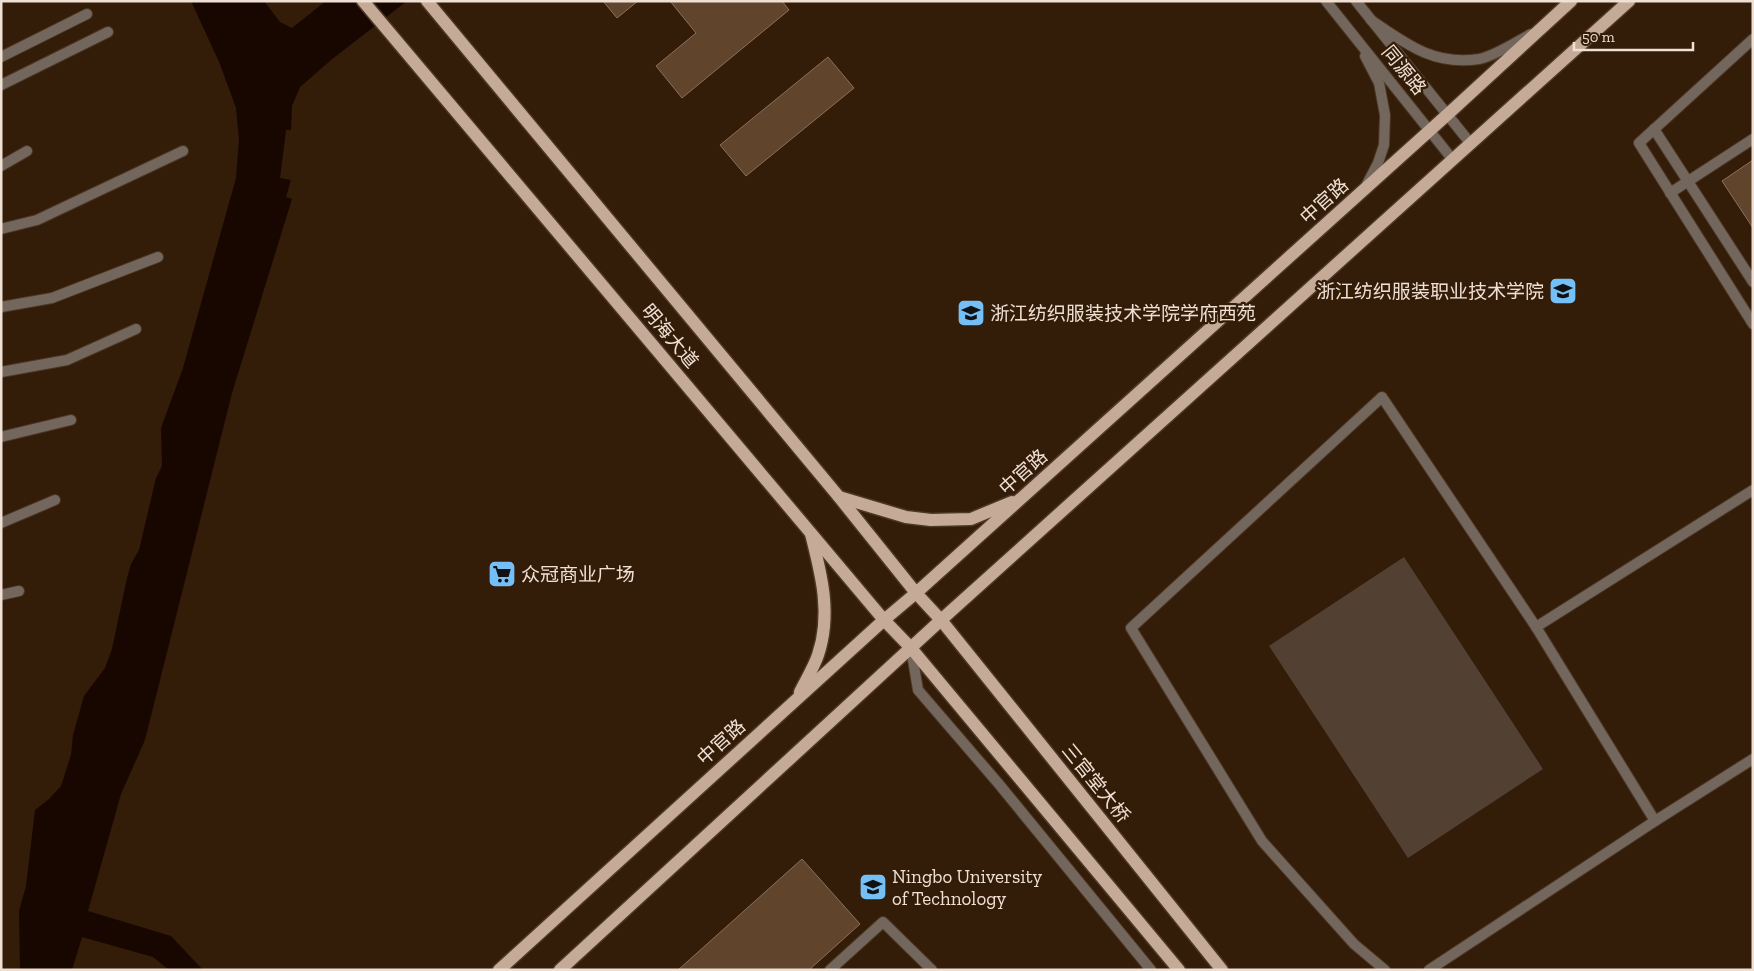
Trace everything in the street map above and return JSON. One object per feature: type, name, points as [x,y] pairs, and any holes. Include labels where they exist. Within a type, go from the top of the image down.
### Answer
[{"type":"main road","name":"明海大道","points":[[363,1],[884,620],[911,648]]},
{"type":"main road","name":"明海大道","points":[[427,1],[940,620]]},
{"type":"main road","name":"中官路","points":[[499,970],[796,699],[1448,114],[1571,1]]},
{"type":"main road","points":[[560,970],[940,620],[1629,1]]},
{"type":"main road","points":[[838,497],[906,517],[931,520],[971,519],[1021,498]]},
{"type":"main road","points":[[796,699],[818,655],[824,626],[823,585],[810,531]]},
{"type":"main road","name":"三官堂大桥","points":[[940,620],[1222,970]]},
{"type":"main road","points":[[911,648],[1179,970]]},
{"type":"street","name":"同源路","points":[[1326,1],[1453,160]]},
{"type":"street","name":"同源路","points":[[1356,1],[1471,144]]},
{"type":"street","points":[[1,57],[87,14]]},
{"type":"street","points":[[1371,20],[1402,41],[1432,57],[1453,60],[1480,59],[1507,47],[1542,27]]},
{"type":"street","points":[[1,85],[108,32]]},
{"type":"street","points":[[1354,35],[1379,83],[1384,115],[1384,145],[1378,163],[1365,188]]},
{"type":"street","points":[[1753,40],[1639,143],[1753,324]]},
{"type":"street","points":[[1654,129],[1753,282]]},
{"type":"street","points":[[1670,193],[1753,139]]},
{"type":"street","points":[[1,166],[27,151]]},
{"type":"street","points":[[1,230],[38,220],[183,151]]},
{"type":"street","points":[[1,307],[52,298],[158,257]]},
{"type":"street","points":[[1,372],[68,360],[136,328]]},
{"type":"street","points":[[1385,970],[1354,944],[1262,842],[1131,628],[1382,397],[1536,628],[1655,821]]},
{"type":"street","points":[[1,437],[71,420]]},
{"type":"street","points":[[1536,628],[1753,490]]},
{"type":"street","points":[[1,523],[55,500]]},
{"type":"street","points":[[1,595],[19,590]]},
{"type":"street","points":[[911,648],[918,690],[998,783],[1152,970]]},
{"type":"street","points":[[1429,970],[1655,821],[1753,759]]},
{"type":"street","points":[[830,970],[883,922],[932,970]]},
{"type":"shaded area","points":[[191,1],[264,1],[280,22],[292,28],[326,1],[407,1],[331,60],[300,87],[292,106],[291,130],[286,130],[280,178],[291,180],[286,197],[292,199],[232,393],[145,740],[121,794],[88,911],[171,936],[203,970],[169,970],[153,957],[82,937],[72,970],[20,970],[19,911],[26,886],[35,810],[61,786],[71,755],[73,735],[84,696],[105,668],[112,649],[127,578],[131,564],[139,550],[156,478],[162,466],[161,428],[183,368],[236,178],[239,140],[236,108],[220,64]]},
{"type":"shaded area","points":[[1404,557],[1543,769],[1408,858],[1269,646]]},
{"type":"building","points":[[603,1],[638,1],[617,18]]},
{"type":"building","points":[[670,1],[782,1],[789,10],[682,98],[656,66],[696,33]]},
{"type":"building","points":[[828,57],[854,88],[746,176],[720,145]]},
{"type":"building","points":[[1753,160],[1753,228],[1722,181]]},
{"type":"building","points":[[802,859],[860,924],[809,970],[678,970]]},
{"type":"place","name":"浙江纺织服装职业技术学院","points":[[1563,291]]},
{"type":"place","name":"浙江纺织服装技术学院学府西苑","points":[[971,313]]},
{"type":"place","name":"众冠商业广场","points":[[502,574]]},
{"type":"place","name":"Ningbo University of Technology","points":[[873,887]]}]
